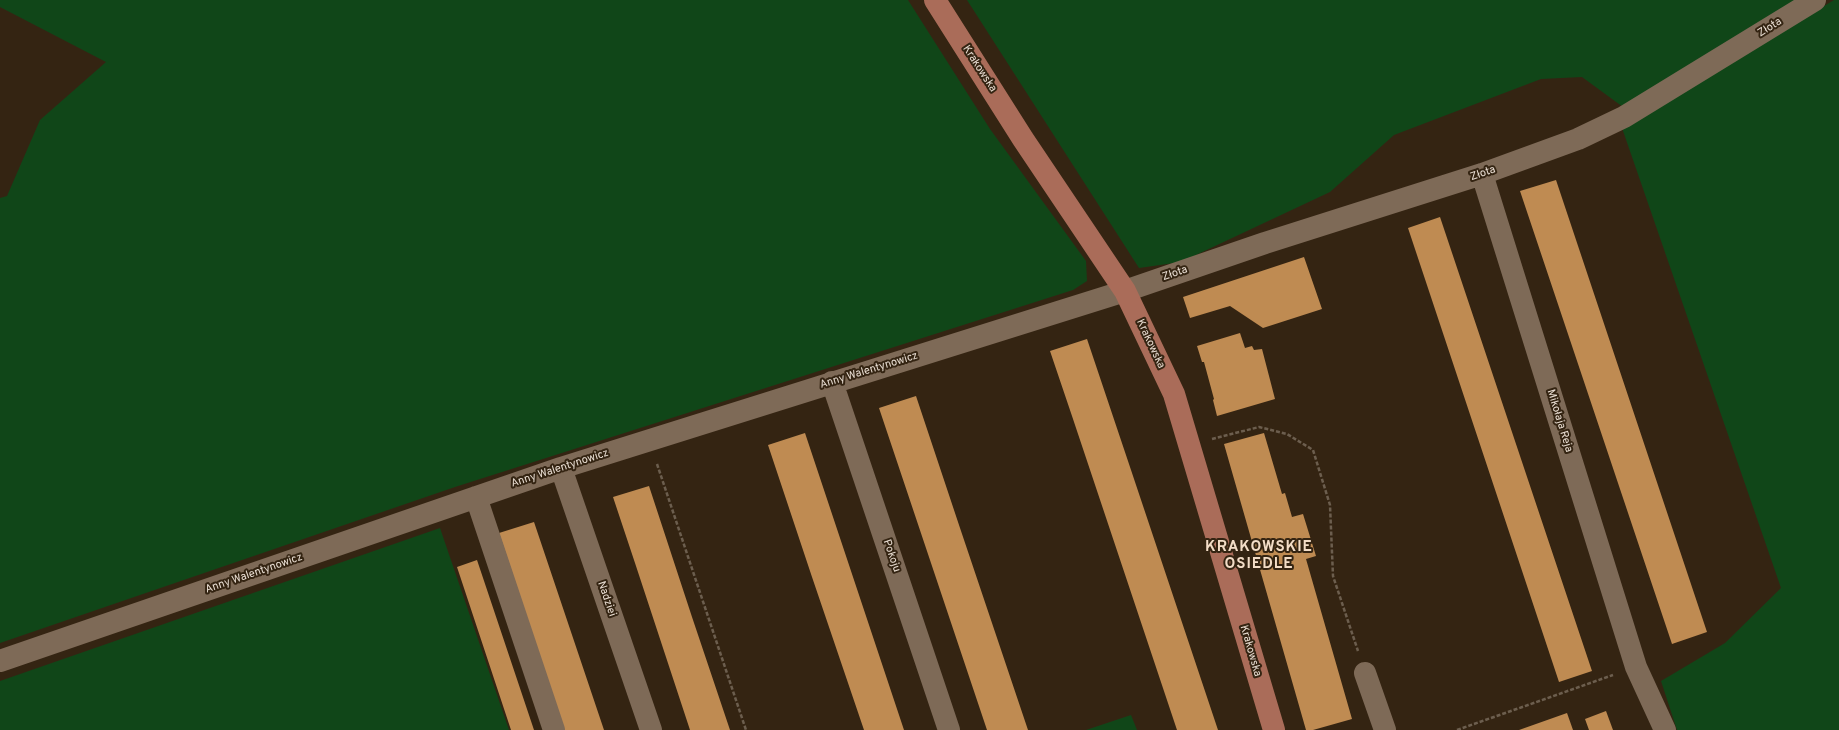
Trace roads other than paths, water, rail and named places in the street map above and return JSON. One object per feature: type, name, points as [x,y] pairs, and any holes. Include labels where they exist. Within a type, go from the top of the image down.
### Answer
[{"type":"main road","name":"Krakowska","points":[[935,0],[1023,139],[1125,291],[1174,394],[1274,730]]},
{"type":"street","name":"Złota","points":[[1125,291],[1265,243],[1482,174],[1578,139],[1624,117],[1815,0]]},
{"type":"street","name":"Mikołaja Reja","points":[[1482,174],[1636,667],[1665,730]]},
{"type":"street","name":"Anny Walentynowicz","points":[[0,661],[562,468],[1125,291]]},
{"type":"street","name":"Pokoju","points":[[832,382],[949,730]]},
{"type":"street","name":"Nadziei","points":[[562,468],[650,730]]},
{"type":"street","points":[[476,497],[554,730]]},
{"type":"street","points":[[1364,672],[1385,730]]},
{"type":"district","name":"KRAKOWSKIE OSIEDLE","points":[[1259,556]]}]
